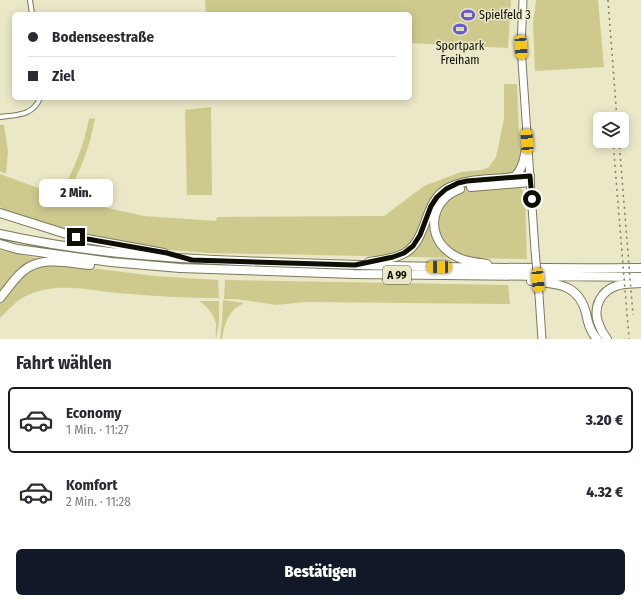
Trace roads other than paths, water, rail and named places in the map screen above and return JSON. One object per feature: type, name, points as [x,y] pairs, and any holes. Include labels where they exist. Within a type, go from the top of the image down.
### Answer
[{"type":"highway","points":[[513,180],[523,164],[527,141]]},
{"type":"highway","points":[[506,268],[468,261],[453,255],[442,246],[436,237],[434,225],[437,209],[446,196],[454,191],[472,186],[530,179]]},
{"type":"highway","points":[[355,265],[393,257],[404,253],[413,246],[420,235],[431,206],[437,197],[446,189],[458,183],[467,181],[500,182]]},
{"type":"highway","points":[[0,213],[76,237],[167,253],[192,260]]},
{"type":"highway","name":"A 99","points":[[0,234],[95,251],[192,260],[506,268],[641,268]]},
{"type":"highway","name":"A 99","points":[[0,244],[17,249],[137,265],[324,273],[641,278]]},
{"type":"highway","points":[[0,298],[22,272],[44,261],[108,267],[137,265]]},
{"type":"highway","points":[[494,276],[561,285],[570,288],[580,299],[591,331],[597,339]]},
{"type":"highway","points":[[607,339],[597,321],[597,307],[600,297],[616,286],[641,283]]},
{"type":"main road","points":[[522,0],[521,47],[542,339]]},
{"type":"street","points":[[30,0],[32,12]]},
{"type":"street","points":[[0,117],[19,116],[33,110],[39,100]]},
{"type":"railway","points":[[608,0],[616,112]]},
{"type":"railway","points":[[614,148],[629,339]]},
{"type":"railway","points":[[620,148],[633,315]]},
{"type":"place","name":"Spielfeld 3","points":[[468,15]]},
{"type":"place","name":"Sportpark Freiham","points":[[460,29]]}]
